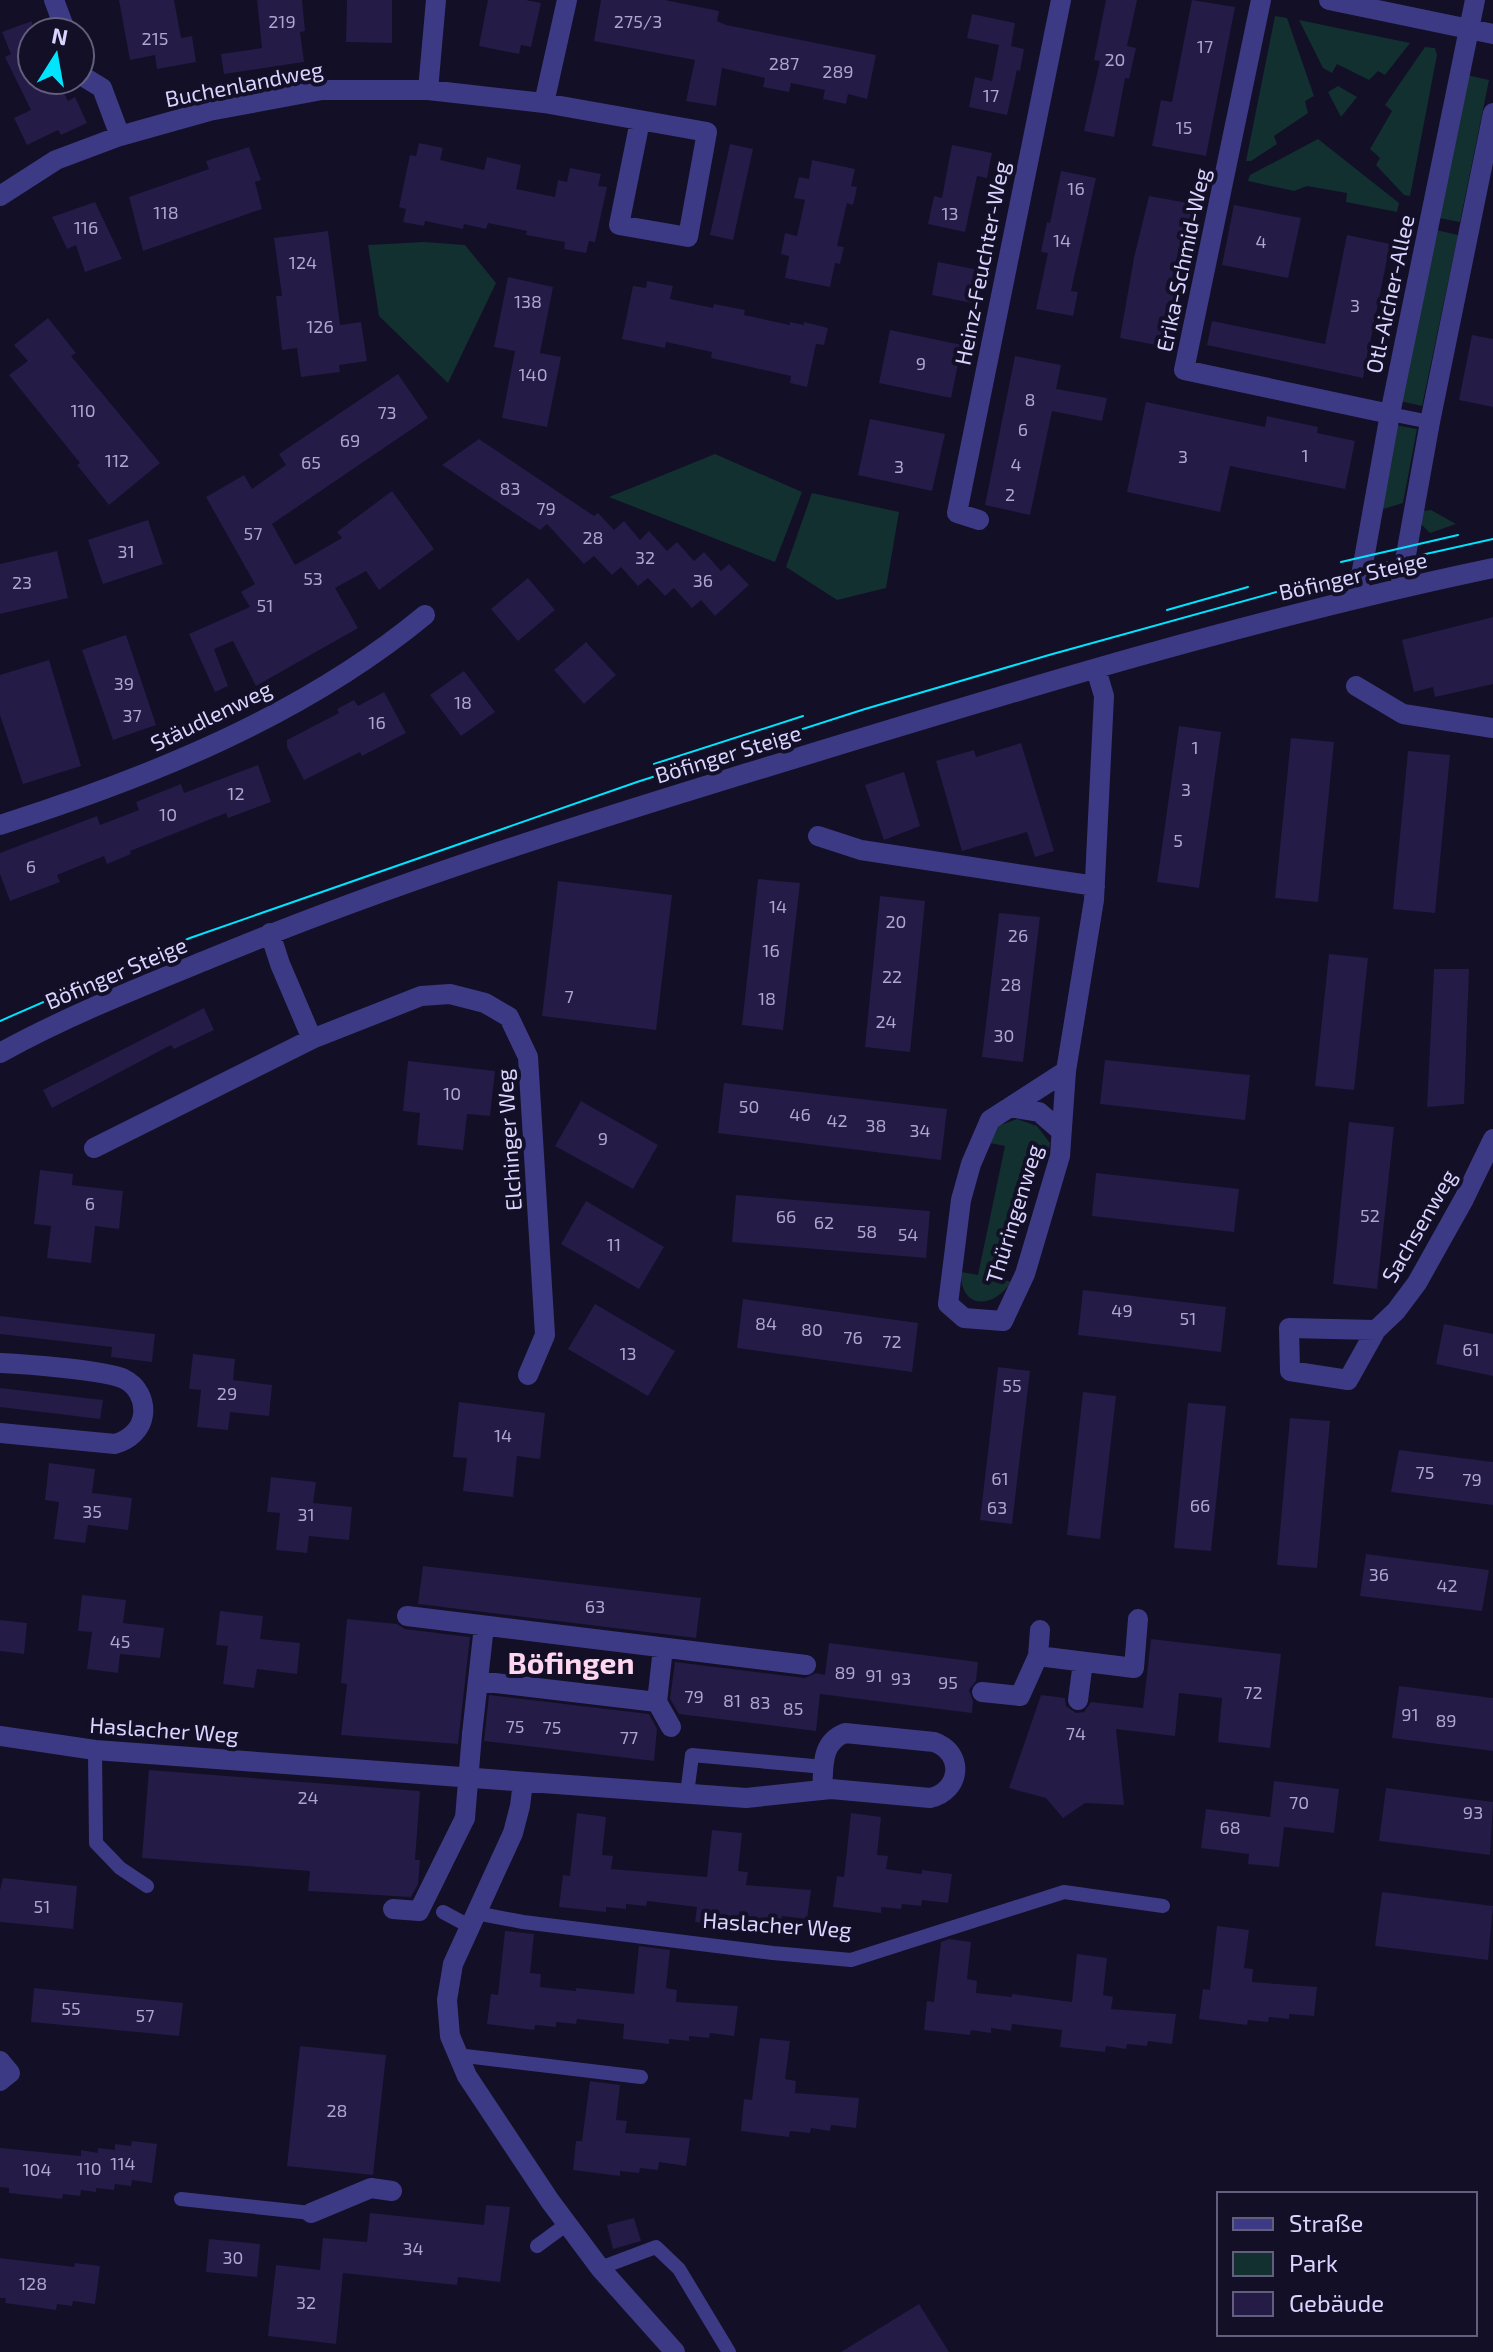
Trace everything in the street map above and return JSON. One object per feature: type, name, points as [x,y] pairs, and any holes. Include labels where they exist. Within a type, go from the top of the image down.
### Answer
[{"type":"street","points":[[428,90],[436,0]]},
{"type":"street","points":[[544,103],[567,0]]},
{"type":"street","name":"Heinz-Feuchter-Weg","points":[[979,520],[957,513],[1061,0]]},
{"type":"street","name":"Erika-Schmid-Weg","points":[[1261,0],[1184,370],[1390,414]]},
{"type":"street","points":[[1329,0],[1493,34]]},
{"type":"street","name":"Otl-Aicher-Allee","points":[[1357,598],[1390,414],[1475,0]]},
{"type":"street","points":[[96,84],[102,88],[120,136]]},
{"type":"street","name":"Buchenlandweg","points":[[0,196],[56,160],[120,136],[209,111],[322,90],[428,90],[544,103],[707,132],[688,237],[619,225],[640,121]]},
{"type":"street","points":[[1400,588],[1430,422],[1493,113]]},
{"type":"street","name":"Böfinger Steige","points":[[0,1053],[131,991],[270,933],[444,868],[1096,669],[1357,598],[1493,568]]},
{"type":"street","name":"Stäudlenweg","points":[[0,825],[187,757],[286,707],[374,655],[425,615]]},
{"type":"street","name":"Thüringenweg","points":[[1066,1071],[990,1120],[971,1164],[961,1200],[948,1304],[964,1318],[1003,1321],[1025,1274],[1060,1156],[1066,1071],[1095,886],[1104,696],[1096,669]]},
{"type":"street","points":[[1356,686],[1403,714],[1493,728]]},
{"type":"street","points":[[818,836],[861,850],[1095,886]]},
{"type":"street","points":[[270,933],[312,1039]]},
{"type":"street","name":"Elchinger Weg","points":[[94,1148],[312,1039],[421,996],[450,994],[485,1003],[509,1017],[528,1057],[545,1335],[528,1375]]},
{"type":"street","name":"Thüringenweg","points":[[1010,1107],[1039,1112],[1061,1131]]},
{"type":"street","name":"Sachsenweg","points":[[1376,1330],[1396,1311],[1417,1283],[1493,1139]]},
{"type":"street","points":[[0,1363],[123,1378],[139,1393],[143,1414],[134,1434],[115,1444],[0,1433]]},
{"type":"street","points":[[407,1616],[806,1665]]},
{"type":"street","points":[[1038,1656],[1134,1668],[1138,1619]]},
{"type":"street","points":[[393,1909],[419,1911],[465,1818],[484,1626]]},
{"type":"street","points":[[982,1692],[1020,1696],[1038,1656],[1040,1630]]},
{"type":"street","points":[[663,1648],[657,1702],[671,1727]]},
{"type":"street","points":[[1078,1700],[1083,1662]]},
{"type":"street","points":[[478,1681],[657,1702]]},
{"type":"street","name":"Haslacher Weg","points":[[0,1736],[95,1750],[754,1798],[822,1790],[930,1798],[946,1791],[956,1772],[952,1754],[938,1743],[850,1732],[830,1743],[822,1790]]},
{"type":"street","points":[[523,1782],[513,1833],[453,1964],[447,2000],[450,2036],[481,2098],[567,2224],[600,2268],[675,2352]]},
{"type":"street","points":[[0,2061],[10,2073],[0,2081]]},
{"type":"street","points":[[311,2213],[371,2188],[392,2191]]},
{"type":"lane","points":[[1390,414],[1430,422]]},
{"type":"lane","points":[[95,1750],[96,1843],[120,1868],[147,1886]]},
{"type":"lane","points":[[687,1794],[692,1755],[824,1767]]},
{"type":"lane","name":"Haslacher Weg","points":[[443,1912],[472,1919],[851,1960],[1064,1892],[1163,1906]]},
{"type":"lane","points":[[457,2055],[641,2077]]},
{"type":"lane","points":[[181,2199],[311,2213]]},
{"type":"lane","points":[[537,2246],[567,2224]]},
{"type":"lane","points":[[600,2268],[656,2247],[679,2269],[729,2352]]},
{"type":"green space","points":[[1275,16],[1287,18],[1314,96],[1305,101],[1308,113],[1274,136],[1277,144],[1251,161],[1246,161]]},
{"type":"green space","points":[[1299,20],[1410,43],[1385,75],[1378,71],[1369,80],[1337,64],[1332,73],[1323,68]]},
{"type":"green space","points":[[1425,47],[1435,48],[1437,55],[1410,196],[1404,195],[1376,165],[1380,158],[1370,149],[1392,111],[1385,105]]},
{"type":"green space","points":[[1467,75],[1489,80],[1460,222],[1439,218]]},
{"type":"green space","points":[[1338,86],[1357,97],[1341,117],[1328,92]]},
{"type":"green space","points":[[1318,139],[1399,203],[1397,212],[1346,202],[1347,193],[1307,186],[1294,191],[1248,181],[1250,175]]},
{"type":"green space","points":[[1436,230],[1458,235],[1422,406],[1400,401]]},
{"type":"green space","points":[[424,242],[465,245],[496,283],[448,383],[379,316],[368,245]]},
{"type":"green space","points":[[1395,425],[1417,429],[1403,503],[1377,511]]},
{"type":"green space","points":[[715,454],[802,492],[775,562],[609,497]]},
{"type":"green space","points":[[812,493],[899,512],[886,588],[837,600],[786,567]]},
{"type":"green space","points":[[1431,510],[1456,524],[1430,533],[1421,524],[1423,511]]},
{"type":"green space","points":[[1017,1119],[1037,1126],[1050,1143],[1048,1154],[1029,1150],[993,1276],[1011,1282],[995,1297],[979,1301],[966,1293],[961,1272],[978,1275],[1005,1146],[990,1143],[998,1126]]},
{"type":"building","points":[[119,0],[174,0],[181,38],[192,36],[196,62],[157,69],[155,55],[130,60]]},
{"type":"building","points":[[257,0],[302,0],[305,31],[300,32],[304,62],[224,74],[221,54],[262,48]]},
{"type":"building","points":[[347,0],[392,0],[392,43],[346,42]]},
{"type":"building","points":[[488,0],[541,3],[531,47],[521,45],[519,54],[479,46]]},
{"type":"building","points":[[601,0],[665,0],[719,11],[717,21],[726,25],[876,55],[867,99],[848,94],[846,104],[823,99],[825,90],[791,83],[789,92],[763,87],[765,78],[722,68],[716,106],[686,101],[695,60],[594,41]]},
{"type":"building","points":[[1106,0],[1137,0],[1127,46],[1136,48],[1129,79],[1125,78],[1114,137],[1084,131],[1100,61],[1094,60]]},
{"type":"building","points":[[1192,0],[1235,7],[1206,156],[1152,146],[1161,100],[1172,102]]},
{"type":"building","points":[[972,14],[1015,23],[1011,46],[1024,49],[1007,115],[969,107],[975,77],[992,81],[999,45],[967,38]]},
{"type":"building","points":[[16,27],[16,79],[5,57],[11,54],[2,32]]},
{"type":"building","points":[[24,96],[66,96],[68,101],[75,97],[87,123],[61,135],[58,130],[27,145],[14,118],[31,110]]},
{"type":"building","points":[[419,143],[443,148],[440,160],[484,170],[487,157],[521,165],[516,189],[555,197],[558,180],[567,182],[570,168],[601,174],[598,186],[607,187],[595,242],[589,241],[586,253],[564,249],[565,242],[526,235],[527,231],[488,223],[486,229],[464,224],[463,229],[425,221],[424,226],[403,222],[406,209],[399,207],[410,155],[416,156]]},
{"type":"building","points":[[730,144],[753,149],[733,240],[710,235]]},
{"type":"building","points":[[952,145],[992,153],[987,178],[977,176],[965,232],[928,224],[934,196],[942,198]]},
{"type":"building","points":[[249,147],[261,180],[255,182],[262,209],[143,251],[129,197],[209,169],[206,161]]},
{"type":"building","points":[[812,160],[855,169],[851,186],[857,187],[853,205],[847,203],[837,246],[844,247],[840,264],[835,263],[830,287],[785,278],[789,256],[781,254],[785,233],[797,236],[805,200],[794,198],[799,177],[809,179]]},
{"type":"building","points":[[1061,171],[1096,178],[1071,291],[1078,292],[1073,316],[1036,309],[1048,253],[1041,252]]},
{"type":"building","points":[[1149,196],[1199,205],[1171,348],[1120,338]]},
{"type":"building","points":[[95,202],[122,259],[85,272],[76,245],[67,249],[52,217]]},
{"type":"building","points":[[1234,205],[1301,218],[1288,278],[1222,265]]},
{"type":"building","points":[[328,231],[340,325],[361,322],[367,361],[339,365],[340,372],[301,377],[297,348],[282,350],[276,296],[282,296],[274,238]]},
{"type":"building","points":[[1347,235],[1390,244],[1363,378],[1207,345],[1212,321],[1325,344]]},
{"type":"building","points":[[938,262],[979,270],[972,303],[932,295]]},
{"type":"building","points":[[508,277],[553,287],[540,353],[561,357],[547,427],[502,418],[515,351],[494,347]]},
{"type":"building","points":[[647,281],[673,286],[670,299],[713,308],[714,304],[745,310],[744,315],[790,325],[790,322],[804,325],[804,322],[828,328],[824,345],[816,344],[807,387],[790,383],[791,376],[711,358],[712,352],[666,342],[665,348],[622,339],[633,286],[646,288]]},
{"type":"building","points":[[48,318],[76,353],[71,356],[160,463],[109,505],[77,465],[80,463],[9,375],[28,361],[14,345]]},
{"type":"building","points":[[890,330],[962,345],[951,398],[879,383]]},
{"type":"building","points":[[1472,335],[1493,339],[1493,407],[1459,400]]},
{"type":"building","points":[[1015,356],[1061,365],[1056,389],[1107,398],[1102,421],[1052,411],[1030,515],[985,505]]},
{"type":"building","points":[[398,374],[428,418],[272,524],[295,565],[342,538],[337,532],[392,491],[434,549],[379,590],[366,571],[335,588],[358,628],[256,686],[233,641],[214,649],[228,686],[215,692],[189,634],[250,607],[241,592],[255,584],[206,497],[244,475],[252,489],[286,465],[279,454]]},
{"type":"building","points":[[1146,402],[1265,427],[1267,416],[1318,427],[1317,433],[1355,441],[1345,489],[1230,466],[1220,512],[1127,492]]},
{"type":"building","points":[[870,419],[945,434],[932,491],[858,475]]},
{"type":"building","points":[[479,439],[594,516],[598,513],[614,530],[624,521],[640,540],[649,531],[667,551],[677,542],[694,561],[704,552],[721,571],[729,564],[749,585],[715,616],[701,600],[692,608],[674,588],[665,596],[648,578],[638,586],[621,567],[612,575],[594,556],[584,564],[547,524],[540,530],[442,465]]},
{"type":"building","points":[[148,520],[163,564],[103,584],[88,540]]},
{"type":"building","points":[[57,551],[68,598],[0,614],[0,564]]},
{"type":"building","points":[[528,578],[555,610],[518,641],[491,609]]},
{"type":"building","points":[[1493,617],[1493,684],[1435,697],[1433,687],[1414,692],[1402,640]]},
{"type":"building","points":[[126,635],[156,725],[113,740],[82,650]]},
{"type":"building","points":[[586,642],[616,675],[584,704],[554,670]]},
{"type":"building","points":[[49,660],[81,766],[23,784],[0,715],[0,675]]},
{"type":"building","points":[[464,671],[495,712],[461,736],[430,695]]},
{"type":"building","points":[[384,692],[406,733],[362,756],[360,752],[304,780],[287,747],[287,740],[339,713],[337,709],[354,700],[358,706]]},
{"type":"building","points":[[1179,726],[1221,732],[1199,888],[1157,882]]},
{"type":"building","points":[[1291,738],[1334,742],[1318,902],[1275,898]]},
{"type":"building","points":[[1021,743],[1054,851],[1035,857],[1027,832],[962,851],[936,761],[974,750],[976,757]]},
{"type":"building","points":[[1408,751],[1450,755],[1435,913],[1393,909]]},
{"type":"building","points":[[258,765],[271,802],[228,818],[226,813],[130,851],[131,854],[107,864],[104,856],[57,875],[60,882],[10,901],[0,874],[0,853],[97,816],[100,825],[139,810],[136,802],[181,784],[184,793]]},
{"type":"building","points":[[904,772],[920,826],[884,840],[865,785]]},
{"type":"building","points":[[758,879],[800,883],[783,1030],[742,1025]]},
{"type":"building","points":[[558,881],[672,895],[656,1030],[542,1016]]},
{"type":"building","points":[[880,896],[925,901],[910,1052],[865,1047]]},
{"type":"building","points":[[999,913],[1040,917],[1023,1062],[982,1057]]},
{"type":"building","points":[[1329,954],[1368,958],[1354,1090],[1315,1086]]},
{"type":"building","points":[[1434,969],[1469,969],[1464,1104],[1427,1107]]},
{"type":"building","points":[[204,1008],[214,1030],[174,1049],[171,1045],[52,1108],[43,1090]]},
{"type":"building","points":[[1105,1060],[1250,1075],[1245,1120],[1100,1104]]},
{"type":"building","points":[[408,1061],[495,1071],[490,1116],[467,1114],[463,1150],[417,1145],[420,1113],[403,1111]]},
{"type":"building","points":[[724,1083],[947,1109],[941,1160],[718,1133]]},
{"type":"building","points":[[581,1101],[658,1145],[633,1189],[555,1146]]},
{"type":"building","points":[[1349,1122],[1394,1127],[1377,1289],[1333,1284]]},
{"type":"building","points":[[40,1170],[73,1174],[72,1185],[123,1191],[119,1229],[95,1226],[91,1263],[47,1258],[51,1226],[34,1224]]},
{"type":"building","points":[[1096,1173],[1239,1189],[1234,1232],[1092,1216]]},
{"type":"building","points":[[736,1195],[930,1211],[926,1258],[732,1242]]},
{"type":"building","points":[[586,1201],[664,1247],[639,1289],[561,1244]]},
{"type":"building","points":[[1083,1290],[1226,1307],[1221,1352],[1078,1335]]},
{"type":"building","points":[[743,1299],[918,1323],[912,1372],[737,1348]]},
{"type":"building","points":[[595,1304],[675,1351],[648,1396],[568,1349]]},
{"type":"building","points":[[0,1316],[155,1334],[152,1362],[111,1357],[112,1347],[0,1334]]},
{"type":"building","points":[[1444,1324],[1493,1334],[1493,1376],[1436,1364]]},
{"type":"building","points":[[193,1354],[235,1359],[233,1380],[272,1385],[269,1416],[230,1412],[228,1430],[197,1427],[201,1390],[189,1389]]},
{"type":"building","points":[[998,1367],[1030,1371],[1012,1524],[980,1520]]},
{"type":"building","points":[[0,1388],[103,1400],[100,1419],[0,1407]]},
{"type":"building","points":[[1083,1392],[1116,1396],[1100,1539],[1067,1535]]},
{"type":"building","points":[[459,1402],[545,1413],[540,1459],[517,1456],[513,1497],[463,1491],[467,1458],[453,1457]]},
{"type":"building","points":[[1188,1403],[1226,1406],[1211,1551],[1174,1548]]},
{"type":"building","points":[[1290,1418],[1330,1421],[1317,1568],[1277,1565]]},
{"type":"building","points":[[1399,1450],[1493,1462],[1493,1505],[1391,1492]]},
{"type":"building","points":[[49,1463],[95,1469],[92,1493],[132,1498],[128,1530],[88,1525],[85,1543],[54,1539],[59,1502],[45,1500]]},
{"type":"building","points":[[271,1477],[316,1482],[313,1503],[352,1507],[349,1540],[309,1536],[307,1553],[276,1550],[280,1513],[267,1512]]},
{"type":"building","points":[[1366,1554],[1489,1570],[1482,1611],[1360,1596]]},
{"type":"building","points":[[423,1566],[701,1598],[696,1638],[418,1604]]},
{"type":"building","points":[[82,1595],[126,1600],[123,1623],[164,1628],[160,1658],[120,1654],[118,1673],[87,1669],[92,1632],[78,1631]]},
{"type":"building","points":[[220,1611],[263,1616],[260,1639],[300,1643],[297,1674],[257,1669],[254,1688],[223,1684],[228,1646],[216,1645]]},
{"type":"building","points":[[347,1619],[470,1637],[458,1744],[341,1735],[347,1684],[341,1683]]},
{"type":"building","points":[[0,1620],[27,1623],[24,1654],[0,1651]]},
{"type":"building","points":[[1151,1639],[1281,1654],[1270,1748],[1218,1742],[1222,1698],[1179,1693],[1175,1736],[1116,1729],[1124,1805],[1085,1803],[1063,1818],[1046,1798],[1009,1788],[1041,1695],[1065,1698],[1066,1706],[1076,1713],[1084,1712],[1091,1702],[1143,1708]]},
{"type":"building","points":[[829,1643],[978,1662],[976,1681],[969,1690],[973,1701],[972,1713],[820,1694],[816,1731],[679,1714],[670,1699],[675,1662],[805,1678],[816,1673],[825,1675]]},
{"type":"building","points":[[1399,1686],[1493,1698],[1493,1751],[1392,1738]]},
{"type":"building","points":[[489,1695],[649,1714],[657,1729],[654,1761],[484,1741]]},
{"type":"building","points":[[149,1770],[420,1791],[415,1860],[420,1860],[418,1884],[411,1897],[308,1891],[310,1871],[142,1858]]},
{"type":"building","points":[[1274,1781],[1339,1789],[1334,1833],[1284,1827],[1279,1867],[1248,1864],[1249,1854],[1201,1848],[1206,1809],[1270,1817]]},
{"type":"building","points":[[1386,1788],[1493,1802],[1490,1855],[1379,1841]]},
{"type":"building","points":[[577,1813],[606,1817],[602,1855],[613,1856],[611,1869],[707,1877],[712,1830],[742,1833],[738,1871],[748,1872],[746,1885],[811,1890],[807,1919],[782,1916],[781,1921],[762,1918],[761,1924],[741,1922],[740,1927],[695,1922],[697,1907],[647,1901],[646,1906],[626,1904],[626,1909],[606,1907],[606,1912],[559,1907],[563,1875],[570,1876]]},
{"type":"building","points":[[851,1813],[881,1817],[877,1855],[888,1856],[886,1869],[952,1874],[948,1903],[922,1900],[921,1906],[902,1904],[901,1909],[881,1907],[881,1913],[833,1907],[837,1876],[844,1877]]},
{"type":"building","points":[[3,1878],[77,1886],[73,1929],[0,1922]]},
{"type":"building","points":[[1382,1892],[1493,1906],[1488,1960],[1375,1946]]},
{"type":"building","points":[[1217,1926],[1249,1930],[1244,1968],[1253,1969],[1252,1982],[1317,1987],[1314,2016],[1289,2014],[1289,2019],[1269,2017],[1268,2022],[1248,2020],[1247,2025],[1199,2019],[1203,1989],[1210,1990]]},
{"type":"building","points":[[505,1931],[534,1934],[530,1973],[541,1974],[540,1987],[634,1994],[639,1946],[670,1950],[666,1988],[677,1990],[676,2002],[738,2006],[734,2036],[710,2033],[709,2038],[689,2036],[689,2041],[669,2039],[669,2044],[623,2039],[624,2024],[577,2019],[576,2024],[556,2022],[556,2027],[535,2025],[534,2030],[487,2024],[491,1994],[498,1995]]},
{"type":"building","points":[[949,1939],[971,1942],[967,1979],[977,1981],[976,1993],[1072,2002],[1077,1954],[1107,1958],[1103,1995],[1113,1997],[1111,2009],[1176,2014],[1172,2044],[1148,2041],[1147,2046],[1127,2044],[1126,2049],[1106,2046],[1105,2052],[1060,2047],[1062,2030],[1012,2024],[1011,2031],[991,2028],[991,2033],[971,2030],[970,2035],[924,2030],[927,2001],[934,2002],[941,1942]]},
{"type":"building","points":[[34,1988],[183,2003],[179,2036],[31,2022]]},
{"type":"building","points":[[760,2038],[790,2041],[785,2079],[796,2081],[795,2093],[859,2098],[856,2128],[831,2125],[830,2131],[811,2128],[810,2133],[790,2131],[789,2137],[741,2131],[744,2099],[752,2100]]},
{"type":"building","points":[[300,2046],[386,2055],[373,2175],[287,2166]]},
{"type":"building","points":[[590,2081],[620,2085],[616,2120],[627,2121],[625,2133],[690,2138],[686,2166],[659,2162],[658,2170],[640,2168],[639,2173],[620,2171],[620,2176],[573,2170],[576,2141],[582,2141]]},
{"type":"building","points":[[132,2141],[157,2144],[152,2183],[132,2180],[131,2186],[115,2184],[114,2190],[81,2190],[80,2196],[63,2194],[62,2199],[9,2193],[9,2188],[0,2187],[0,2148],[81,2156],[81,2150],[98,2153],[98,2148],[115,2150],[115,2144],[131,2146]]},
{"type":"building","points":[[486,2205],[510,2207],[500,2282],[458,2277],[457,2285],[343,2273],[336,2344],[268,2336],[276,2265],[320,2270],[323,2238],[367,2242],[370,2213],[484,2225]]},
{"type":"building","points":[[634,2218],[641,2241],[613,2249],[607,2225]]},
{"type":"building","points":[[209,2239],[260,2244],[257,2277],[206,2272]]},
{"type":"building","points":[[0,2258],[74,2267],[75,2263],[100,2266],[95,2304],[73,2301],[72,2306],[57,2304],[56,2310],[5,2303],[6,2298],[0,2298]]},
{"type":"building","points":[[919,2304],[949,2352],[841,2352]]},
{"type":"tram line","points":[[1341,562],[1458,535]]},
{"type":"tram line","points":[[0,1021],[190,938],[637,782],[865,709],[1049,655],[1363,568],[1493,539]]},
{"type":"tram line","points":[[1167,610],[1248,587]]},
{"type":"tram line","points":[[654,764],[803,716]]},
{"type":"district","name":"Böfingen","points":[[571,1664]]}]
